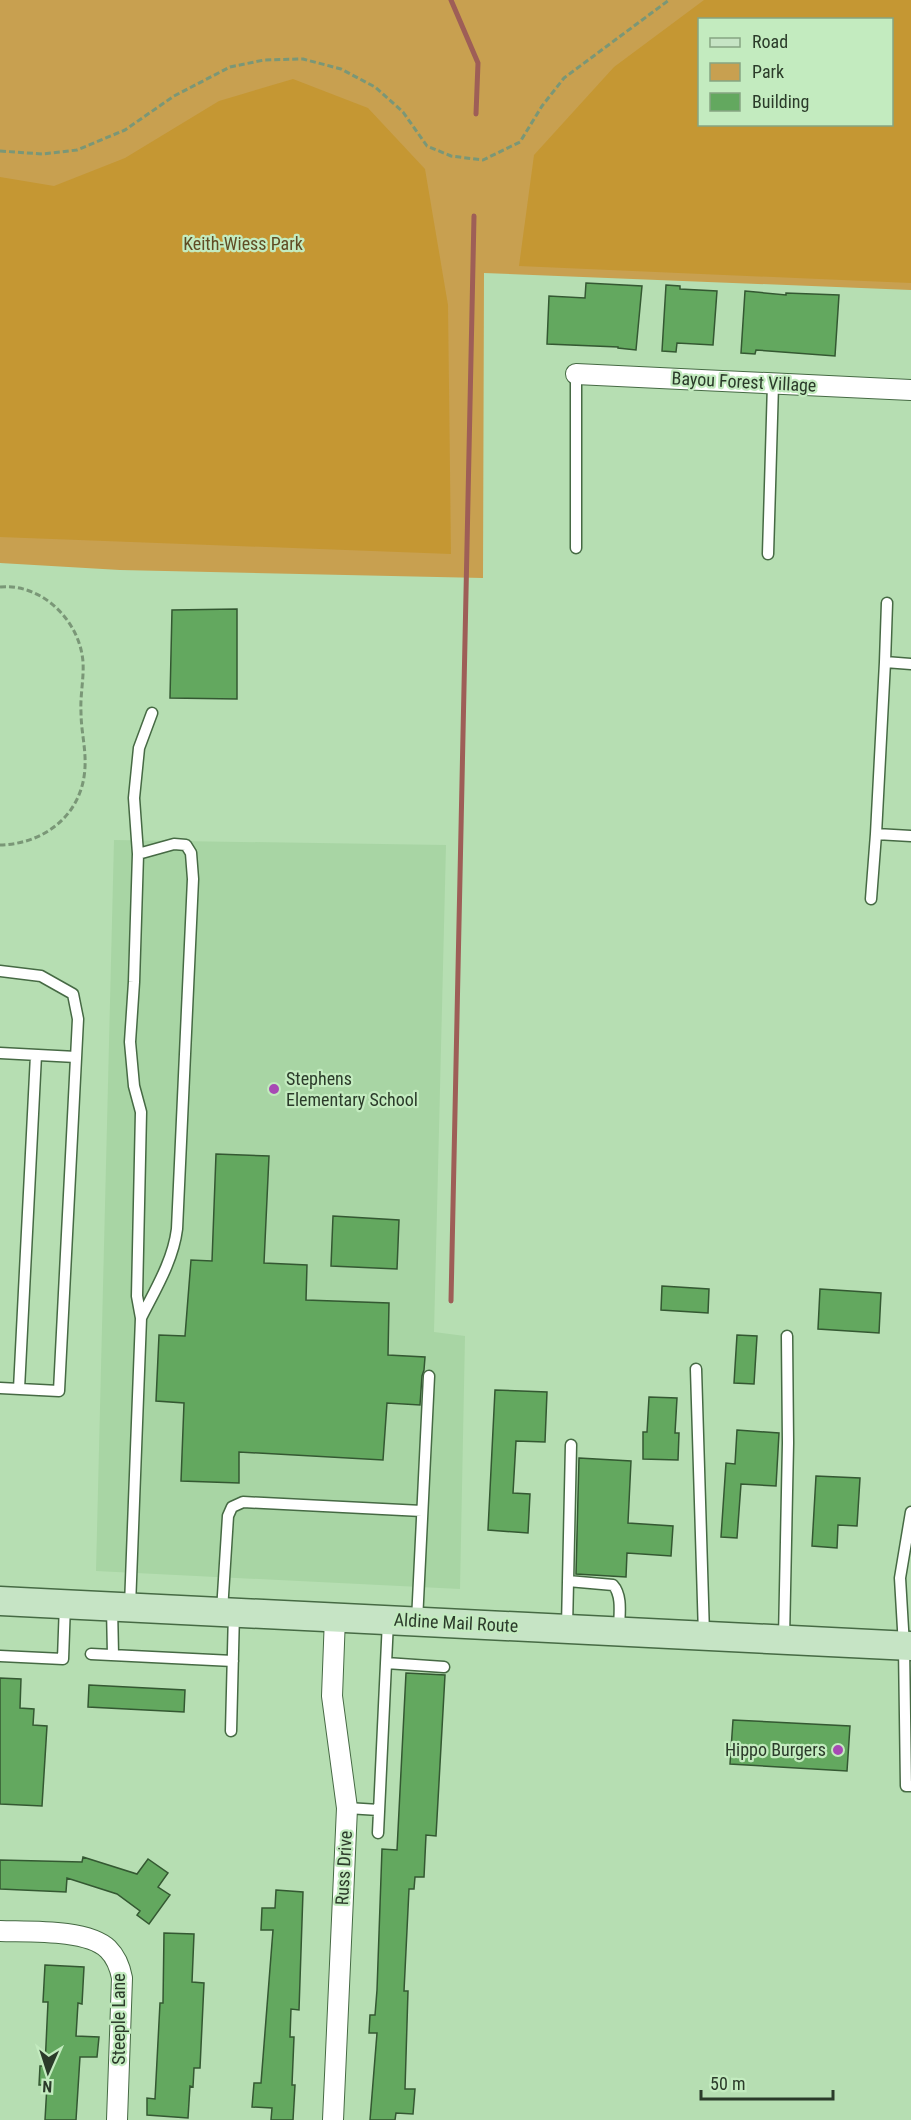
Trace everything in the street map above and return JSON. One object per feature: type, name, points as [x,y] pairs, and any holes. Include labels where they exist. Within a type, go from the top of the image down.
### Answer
[{"type":"main road","name":"Aldine Mail Route","points":[[0,1600],[908,1646]]},
{"type":"street","name":"Bayou Forest Village","points":[[576,374],[911,390]]},
{"type":"street","name":"Russ Drive","points":[[333,2120],[347,1808],[332,1696],[335,1617]]},
{"type":"street","name":"Steeple Lane","points":[[6,1931],[74,1935],[98,1942],[115,1957],[122,1978],[117,2120]]},
{"type":"lane","points":[[576,374],[576,548]]},
{"type":"lane","points":[[768,554],[773,384]]},
{"type":"lane","points":[[871,898],[887,603]]},
{"type":"lane","points":[[885,662],[911,664]]},
{"type":"lane","points":[[113,1655],[121,1606],[141,1318],[137,1296],[142,1134],[141,1112],[131,1069],[130,1042],[138,854],[134,798],[139,748],[152,713]]},
{"type":"lane","points":[[876,834],[911,836]]},
{"type":"lane","points":[[138,854],[174,844],[186,845],[191,853],[193,879],[177,1229],[163,1275],[141,1318]]},
{"type":"lane","points":[[0,971],[41,976],[73,994],[78,1019],[59,1390],[0,1388]]},
{"type":"lane","points":[[0,1053],[76,1057]]},
{"type":"lane","points":[[19,1389],[36,1055]]},
{"type":"lane","points":[[784,1640],[788,1443],[787,1336]]},
{"type":"lane","points":[[696,1368],[704,1636]]},
{"type":"lane","points":[[417,1621],[429,1376]]},
{"type":"lane","points":[[567,1629],[571,1445]]},
{"type":"lane","points":[[231,1731],[233,1661],[228,1612],[228,1516],[232,1506],[243,1502],[422,1511]]},
{"type":"lane","points":[[911,1512],[900,1578],[908,1646],[906,1786],[911,1786]]},
{"type":"lane","points":[[568,1581],[613,1585],[617,1589],[619,1598],[619,1632]]},
{"type":"lane","points":[[0,1656],[63,1659],[65,1604]]},
{"type":"lane","points":[[378,1833],[388,1620]]},
{"type":"lane","points":[[90,1654],[233,1661]]},
{"type":"lane","points":[[386,1664],[444,1666]]},
{"type":"lane","points":[[347,1808],[379,1810]]},
{"type":"path","points":[[0,151],[43,154],[77,150],[125,130],[174,96],[230,67],[264,60],[303,59],[341,69],[375,87],[403,112],[428,146],[451,156],[483,160],[520,142],[542,106],[564,78],[669,0]]},
{"type":"path","points":[[0,587],[22,588],[48,601],[64,615],[76,633],[83,661],[80,711],[86,765],[81,792],[60,823],[41,836],[27,841],[0,845]]},
{"type":"shaded area","name":"Stephens Elementary School","points":[[114,840],[446,845],[434,1332],[465,1336],[460,1589],[96,1571]]},
{"type":"green space","name":"Keith-Wiess Park","points":[[0,0],[911,0],[911,290],[484,273],[483,578],[120,570],[0,563]]},
{"type":"green space","points":[[704,0],[911,0],[911,283],[519,266],[534,155],[614,67]]},
{"type":"green space","points":[[293,79],[368,108],[425,169],[448,305],[451,554],[0,537],[0,177],[54,186],[125,158],[219,101]]},
{"type":"building","points":[[586,283],[642,286],[636,350],[547,344],[549,296],[585,298]]},
{"type":"building","points":[[666,285],[680,286],[680,289],[717,291],[713,345],[677,343],[676,352],[662,351]]},
{"type":"building","points":[[745,291],[786,295],[786,293],[839,295],[835,356],[756,350],[755,354],[741,353]]},
{"type":"building","points":[[237,609],[237,699],[170,698],[172,610]]},
{"type":"building","points":[[216,1154],[269,1156],[264,1263],[307,1265],[306,1300],[389,1303],[388,1355],[425,1357],[420,1405],[387,1403],[383,1460],[239,1452],[239,1483],[181,1481],[184,1403],[156,1401],[159,1335],[185,1336],[191,1260],[212,1261]]},
{"type":"building","points":[[333,1216],[399,1220],[397,1269],[331,1266]]},
{"type":"building","points":[[662,1286],[709,1289],[708,1313],[661,1310]]},
{"type":"building","points":[[820,1289],[881,1293],[879,1333],[818,1329]]},
{"type":"building","points":[[737,1335],[757,1336],[754,1384],[734,1383]]},
{"type":"building","points":[[495,1390],[547,1392],[545,1442],[516,1441],[513,1493],[530,1494],[528,1533],[488,1530]]},
{"type":"building","points":[[649,1397],[677,1398],[675,1433],[679,1433],[678,1460],[643,1459],[643,1432],[647,1432]]},
{"type":"building","points":[[737,1430],[779,1433],[776,1486],[741,1484],[737,1538],[721,1537],[726,1463],[735,1464]]},
{"type":"building","points":[[579,1458],[631,1461],[628,1523],[673,1526],[671,1556],[627,1553],[626,1577],[576,1574]]},
{"type":"building","points":[[816,1476],[860,1478],[857,1526],[838,1525],[837,1548],[812,1546]]},
{"type":"building","points":[[406,1673],[445,1675],[436,1836],[426,1835],[424,1877],[415,1877],[414,1889],[409,1889],[404,1991],[408,1991],[405,2089],[415,2089],[413,2114],[396,2113],[395,2120],[370,2120],[377,2033],[369,2033],[370,2015],[375,2015],[377,1990],[382,1849],[397,1850]]},
{"type":"building","points":[[0,1678],[21,1679],[20,1708],[34,1709],[33,1725],[47,1726],[42,1806],[0,1804]]},
{"type":"building","points":[[89,1685],[185,1690],[184,1712],[88,1707]]},
{"type":"building","points":[[733,1720],[850,1726],[847,1771],[730,1764]]},
{"type":"building","points":[[83,1857],[137,1874],[148,1859],[168,1873],[158,1887],[170,1895],[149,1924],[137,1915],[140,1911],[117,1894],[67,1878],[66,1892],[0,1889],[0,1860],[82,1862]]},
{"type":"building","points":[[276,1890],[303,1892],[299,2010],[291,2009],[290,2037],[294,2037],[292,2085],[295,2085],[293,2120],[271,2120],[272,2108],[252,2107],[254,2083],[261,2083],[273,1930],[261,1930],[262,1908],[275,1908]]},
{"type":"building","points":[[164,1933],[194,1934],[192,1982],[204,1983],[200,2068],[194,2068],[193,2087],[190,2086],[188,2118],[147,2115],[147,2098],[155,2099],[160,2003],[163,2003]]},
{"type":"building","points":[[45,1965],[84,1967],[82,2004],[78,2003],[76,2036],[99,2037],[97,2057],[80,2057],[76,2120],[45,2120],[47,2085],[39,2085],[40,2066],[45,2066],[48,2002],[43,2002]]},
{"type":"waterway","points":[[451,0],[478,63],[476,114]]},
{"type":"waterway","points":[[451,1301],[474,216]]},
{"type":"place","name":"Stephens Elementary School","points":[[274,1089]]},
{"type":"place","name":"Hippo Burgers","points":[[838,1750]]}]
